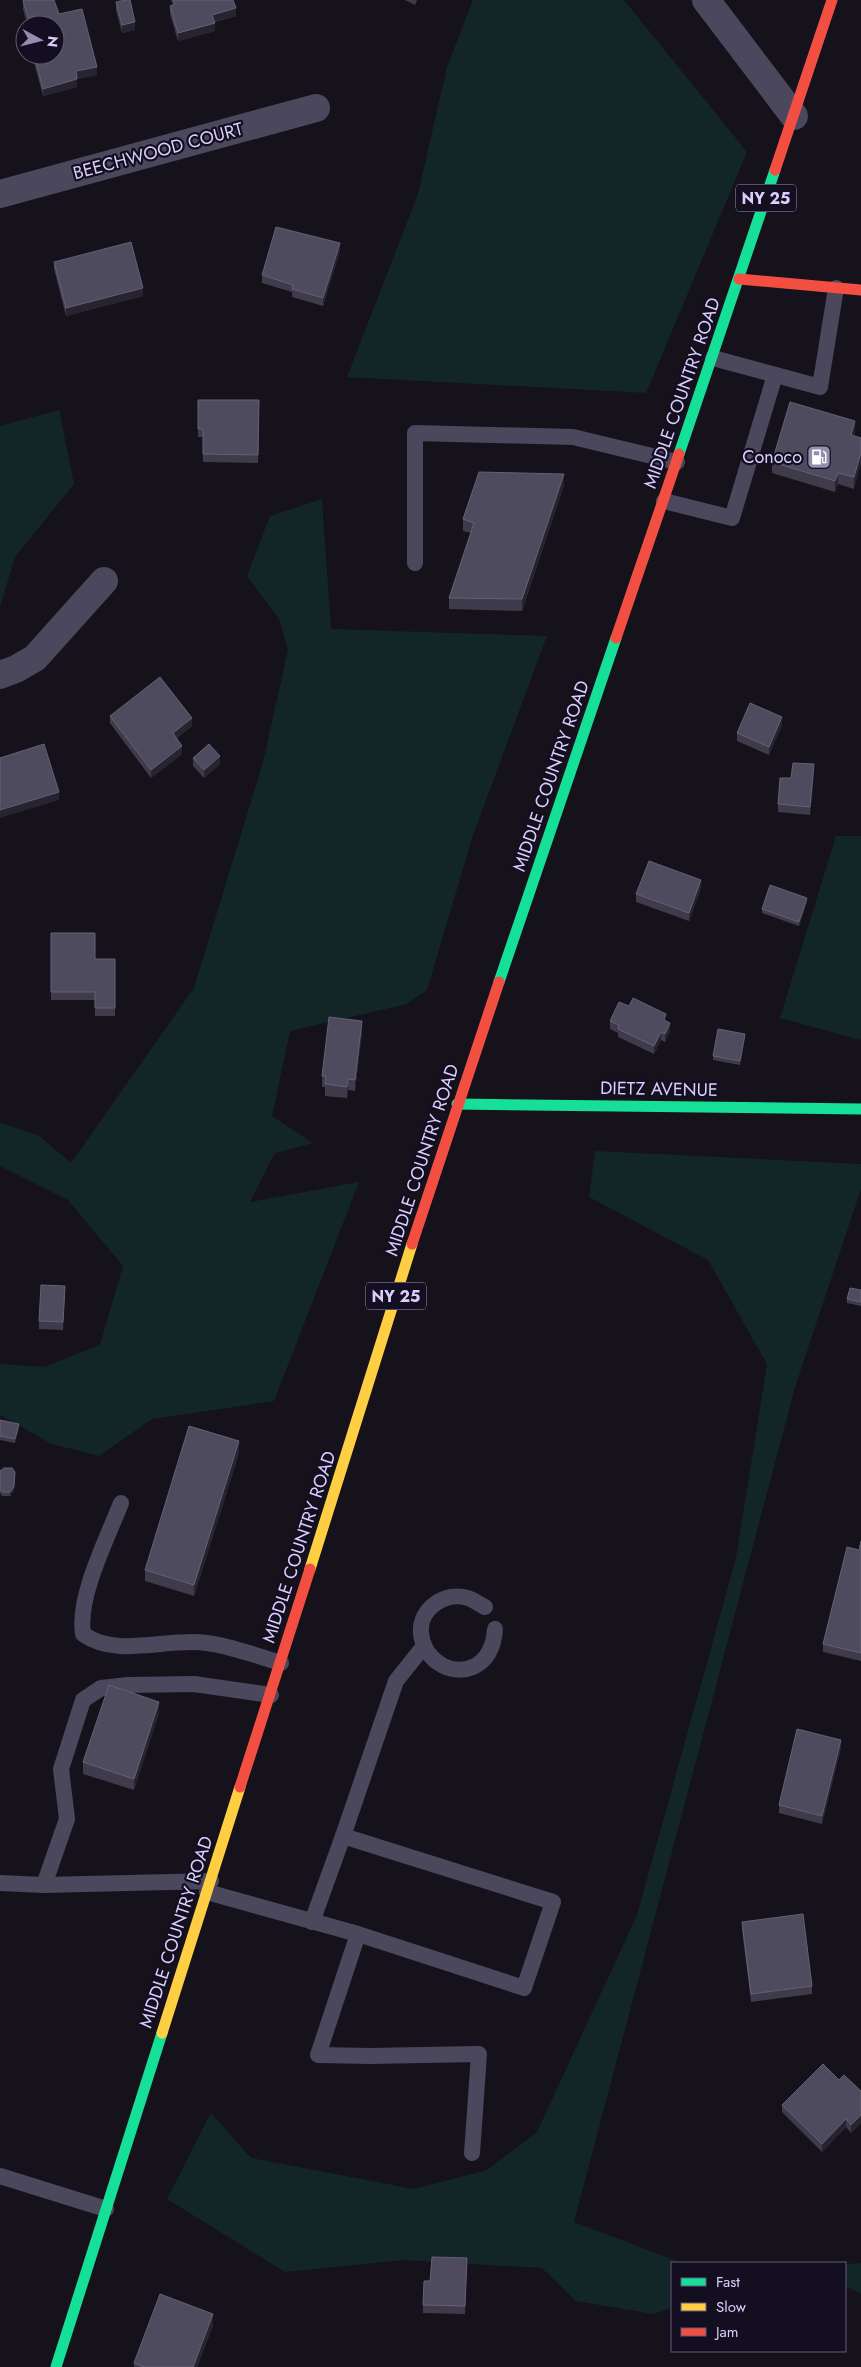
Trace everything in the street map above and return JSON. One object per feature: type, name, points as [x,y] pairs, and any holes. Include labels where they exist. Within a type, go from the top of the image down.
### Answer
[{"type":"main road","name":"MIDDLE COUNTRY ROAD","points":[[56,2367],[271,1695],[457,1104],[713,358],[832,0]]},
{"type":"main road","points":[[739,279],[861,290]]},
{"type":"main road","name":"DIETZ AVENUE","points":[[457,1104],[861,1109]]},
{"type":"street","points":[[706,0],[794,116]]},
{"type":"street","name":"BEECHWOOD COURT","points":[[0,194],[316,108]]},
{"type":"street","points":[[0,675],[16,669],[35,658],[104,581]]},
{"type":"lane","points":[[713,358],[820,387],[836,288]]},
{"type":"lane","points":[[664,501],[732,518],[775,374]]},
{"type":"lane","points":[[415,563],[415,433],[573,437],[676,462]]},
{"type":"lane","points":[[121,1503],[84,1598],[81,1624],[83,1634],[93,1641],[110,1646],[207,1643],[281,1663]]},
{"type":"lane","points":[[485,1607],[470,1598],[458,1596],[446,1597],[436,1603],[428,1611],[423,1622],[421,1632],[424,1646],[430,1656],[439,1664],[450,1669],[461,1670],[473,1667],[483,1660],[491,1650],[495,1629]]},
{"type":"lane","points":[[312,1922],[396,1681],[424,1646]]},
{"type":"lane","points":[[44,1885],[67,1819],[61,1769],[83,1700],[101,1688],[128,1685],[194,1684],[271,1695]]},
{"type":"lane","points":[[0,1883],[209,1887],[312,1922],[358,1934],[524,1988],[553,1902],[343,1836]]},
{"type":"lane","points":[[358,1934],[318,2055],[479,2054],[472,2153]]},
{"type":"lane","points":[[0,2176],[106,2209]]},
{"type":"green space","points":[[473,0],[624,0],[747,152],[646,393],[347,377],[418,194],[447,67]]},
{"type":"green space","points":[[59,410],[74,484],[15,557],[0,607],[0,426]]},
{"type":"green space","points":[[322,499],[331,629],[547,636],[473,835],[427,990],[407,1004],[290,1031],[272,1116],[313,1143],[275,1153],[250,1202],[359,1182],[274,1401],[152,1419],[99,1456],[52,1444],[0,1415],[0,1364],[44,1367],[100,1345],[123,1266],[68,1200],[0,1166],[0,1123],[38,1135],[71,1163],[194,988],[263,762],[288,650],[279,619],[247,576],[270,516]]},
{"type":"green space","points":[[836,836],[861,836],[861,1040],[780,1018]]},
{"type":"green space","points":[[595,1151],[861,1164],[861,1189],[795,1387],[574,2222],[679,2262],[671,2262],[671,2308],[653,2314],[576,2301],[542,2268],[404,2260],[285,2272],[167,2199],[211,2113],[251,2158],[414,2189],[487,2170],[537,2132],[637,1915],[736,1558],[767,1364],[708,1260],[589,1197]]},
{"type":"green space","points":[[861,2263],[861,2294],[846,2286],[846,2264]]},
{"type":"building","points":[[54,0],[59,14],[82,9],[97,67],[76,71],[77,79],[43,89],[37,65],[65,65],[65,15],[27,15],[23,1]]},
{"type":"building","points":[[130,0],[135,22],[122,25],[116,2]]},
{"type":"building","points":[[173,0],[233,0],[236,8],[212,15],[215,23],[178,33],[170,6],[175,4]]},
{"type":"building","points":[[276,227],[340,243],[323,298],[292,289],[293,285],[262,275]]},
{"type":"building","points":[[131,242],[143,288],[66,308],[54,262]]},
{"type":"building","points":[[198,400],[259,400],[258,455],[203,454],[203,429],[198,429]]},
{"type":"building","name":"Conoco","points":[[790,402],[855,421],[851,435],[861,438],[861,453],[854,477],[838,473],[835,481],[772,462]]},
{"type":"building","points":[[479,472],[564,474],[522,599],[449,598],[474,523],[463,519]]},
{"type":"building","points":[[160,677],[192,718],[173,733],[182,746],[151,770],[110,716]]},
{"type":"building","points":[[750,703],[782,717],[769,747],[737,733]]},
{"type":"building","points":[[44,744],[59,792],[0,810],[0,758]]},
{"type":"building","points":[[209,744],[220,756],[204,770],[193,758]]},
{"type":"building","points":[[793,763],[814,764],[810,807],[778,804],[780,778],[791,778]]},
{"type":"building","points":[[649,861],[701,880],[689,913],[636,894]]},
{"type":"building","points":[[770,885],[807,898],[799,922],[762,909]]},
{"type":"building","points":[[51,933],[95,933],[95,959],[115,959],[115,1008],[95,1008],[95,992],[51,992]]},
{"type":"building","points":[[633,998],[666,1014],[664,1020],[670,1023],[665,1034],[661,1032],[654,1046],[618,1029],[619,1025],[610,1021],[619,1002],[629,1006]]},
{"type":"building","points":[[329,1017],[362,1021],[355,1080],[348,1079],[347,1087],[325,1084],[326,1076],[322,1076]]},
{"type":"building","points":[[718,1029],[745,1034],[740,1061],[713,1056]]},
{"type":"building","points":[[41,1285],[65,1286],[63,1322],[39,1321]]},
{"type":"building","points":[[850,1288],[861,1290],[861,1302],[847,1299]]},
{"type":"building","points":[[0,1420],[19,1424],[15,1439],[0,1436]]},
{"type":"building","points":[[189,1426],[239,1441],[194,1585],[145,1570]]},
{"type":"building","points":[[4,1468],[12,1468],[15,1472],[14,1487],[10,1492],[2,1492],[0,1489],[0,1471]]},
{"type":"building","points":[[861,1541],[861,1653],[823,1644],[847,1547],[859,1550]]},
{"type":"building","points":[[109,1685],[159,1702],[134,1779],[83,1762]]},
{"type":"building","points":[[797,1729],[841,1740],[822,1816],[779,1805]]},
{"type":"building","points":[[803,1914],[812,1986],[751,1994],[742,1922]]},
{"type":"building","points":[[823,2064],[839,2080],[844,2075],[861,2091],[861,2115],[851,2125],[846,2119],[822,2144],[782,2105]]},
{"type":"building","points":[[432,2257],[467,2258],[465,2306],[423,2305],[424,2281],[430,2281]]},
{"type":"building","points":[[160,2294],[213,2314],[193,2367],[144,2367],[134,2363]]},
{"type":"traffic: fast","points":[[679,454],[775,170]]},
{"type":"traffic: fast","points":[[499,982],[616,638]]},
{"type":"traffic: fast","points":[[457,1104],[861,1109]]},
{"type":"traffic: fast","points":[[56,2367],[162,2033]]},
{"type":"traffic: slow","points":[[310,1569],[412,1244]]},
{"type":"traffic: slow","points":[[162,2033],[240,1787]]},
{"type":"traffic: jam","points":[[775,170],[832,0]]},
{"type":"traffic: jam","points":[[739,279],[861,290]]},
{"type":"traffic: jam","points":[[616,638],[679,454]]},
{"type":"traffic: jam","points":[[412,1244],[499,982]]},
{"type":"traffic: jam","points":[[240,1787],[310,1569]]},
{"type":"place","name":"Conoco","points":[[819,457]]}]
